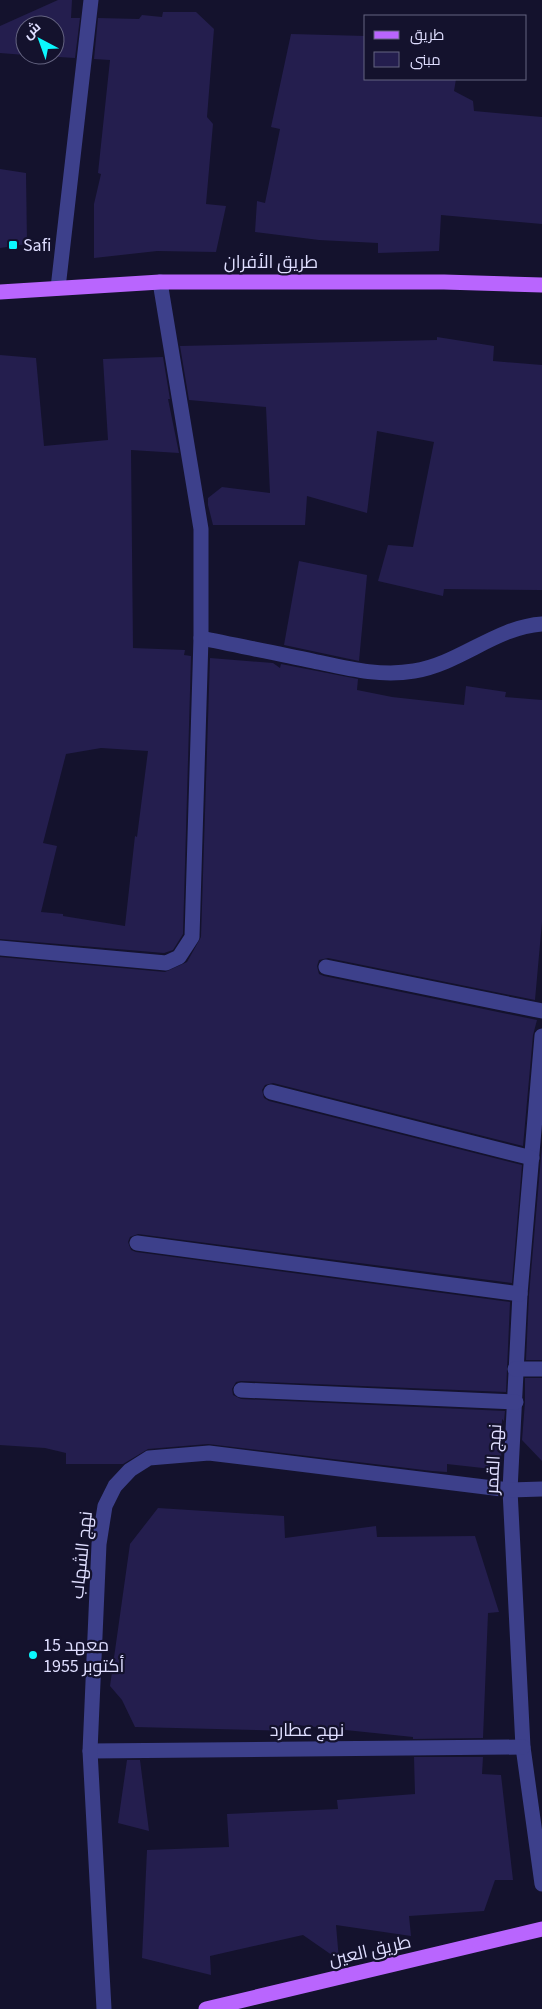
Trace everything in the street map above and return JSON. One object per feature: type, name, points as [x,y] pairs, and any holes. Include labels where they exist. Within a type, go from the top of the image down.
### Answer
[{"type":"main road","name":"طريق الأفران","points":[[0,292],[160,282],[406,281],[542,285]]},
{"type":"main road","name":"طريق العين","points":[[206,2009],[542,1929]]},
{"type":"street","points":[[58,288],[91,0]]},
{"type":"street","points":[[0,948],[166,963],[178,957],[192,937],[201,638],[201,529],[160,282]]},
{"type":"street","points":[[201,638],[371,673],[415,671],[449,660],[488,641],[532,625],[542,624]]},
{"type":"street","points":[[326,967],[542,1011]]},
{"type":"street","name":"نهج القمر","points":[[542,1047],[532,1158],[535,1195],[520,1294],[515,1369],[516,1402],[510,1490],[524,1747],[542,1884]]},
{"type":"street","points":[[271,1092],[532,1158]]},
{"type":"street","points":[[137,1242],[520,1294]]},
{"type":"street","points":[[515,1369],[542,1369]]},
{"type":"street","points":[[241,1390],[516,1402]]},
{"type":"street","name":"نهج الشهاب","points":[[104,2009],[90,1751],[99,1544],[105,1506],[115,1486],[130,1470],[149,1458],[209,1453],[510,1490],[542,1489]]},
{"type":"street","name":"نهج عطارد","points":[[90,1751],[524,1747]]},
{"type":"building","points":[[58,0],[72,0],[71,18],[80,18],[75,58],[65,57],[65,15],[25,15]]},
{"type":"building","points":[[163,12],[196,12],[214,29],[207,117],[213,124],[206,204],[226,206],[216,252],[157,251],[94,258],[94,204],[101,174],[98,173],[110,60],[94,59],[98,18],[139,19],[142,15],[162,17]]},
{"type":"building","points":[[15,19],[15,54],[0,53],[0,26]]},
{"type":"building","points":[[291,34],[364,36],[364,80],[456,80],[454,91],[473,101],[474,111],[542,117],[542,224],[441,215],[439,251],[378,253],[378,243],[319,240],[255,232],[257,201],[265,203],[280,129],[271,127]]},
{"type":"building","points":[[0,169],[26,173],[27,244],[0,248]]},
{"type":"building","points":[[437,337],[494,346],[493,361],[542,365],[542,590],[444,589],[443,596],[378,581],[388,545],[413,547],[434,442],[377,431],[367,513],[307,496],[305,525],[213,525],[208,498],[222,487],[270,493],[266,407],[189,400],[180,346],[437,340]]},
{"type":"building","points":[[0,355],[36,358],[44,446],[108,440],[103,359],[163,357],[170,399],[168,399],[179,453],[131,450],[133,648],[185,650],[184,655],[191,656],[183,934],[173,950],[164,953],[0,939]],"holes":[[[101,748],[148,751],[137,837],[135,836],[125,926],[63,916],[63,914],[41,912],[57,846],[43,843],[66,754]]]},
{"type":"building","points":[[299,561],[367,575],[359,661],[284,645]]},
{"type":"building","points":[[210,658],[273,663],[280,668],[281,664],[358,679],[357,690],[392,697],[464,705],[466,686],[506,692],[505,697],[542,700],[542,922],[535,1000],[328,958],[319,960],[317,966],[319,974],[324,976],[537,1020],[533,1035],[523,1146],[273,1083],[265,1085],[262,1090],[264,1098],[269,1101],[522,1165],[512,1283],[138,1234],[130,1237],[128,1242],[131,1250],[136,1252],[510,1302],[506,1392],[241,1381],[236,1382],[232,1389],[233,1395],[241,1399],[505,1411],[504,1421],[502,1419],[501,1470],[447,1464],[447,1472],[432,1471],[208,1444],[148,1449],[123,1464],[66,1464],[66,1453],[45,1448],[0,1445],[0,957],[165,972],[187,962],[201,937]]},
{"type":"building","points":[[542,1146],[542,1360],[526,1360],[529,1295]]},
{"type":"building","points":[[525,1378],[542,1378],[542,1461],[522,1440]]},
{"type":"building","points":[[158,1508],[284,1516],[285,1538],[376,1526],[377,1537],[475,1536],[499,1612],[488,1613],[483,1738],[413,1739],[413,1737],[297,1725],[298,1731],[135,1727],[122,1700],[110,1686],[130,1544]]},
{"type":"building","points":[[414,1757],[483,1757],[482,1774],[501,1775],[513,1880],[495,1880],[484,1911],[409,1916],[411,1936],[336,1925],[339,1960],[303,1935],[210,1956],[211,1975],[142,1958],[147,1850],[229,1847],[227,1814],[338,1809],[337,1800],[415,1794]]},
{"type":"building","points":[[127,1760],[140,1760],[149,1831],[118,1823]]},
{"type":"place","name":"Safi","points":[[13,245]]},
{"type":"place","name":"معهد 15 أكتوبر 1955","points":[[33,1655]]}]
